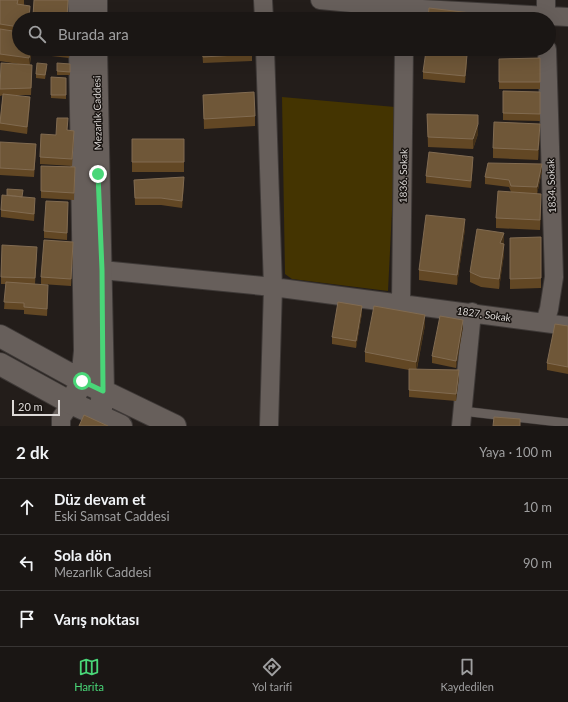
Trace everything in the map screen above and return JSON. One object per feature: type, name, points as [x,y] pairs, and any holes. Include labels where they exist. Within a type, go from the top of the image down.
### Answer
[{"type":"street","points":[[79,0],[80,12]]},
{"type":"street","points":[[96,0],[96,12]]},
{"type":"street","points":[[263,0],[264,12]]},
{"type":"street","points":[[320,0],[392,12]]},
{"type":"street","points":[[556,14],[568,17]]},
{"type":"street","name":"Mezarlık Caddesi","points":[[71,403],[82,381],[85,351],[80,56]]},
{"type":"street","name":"Mezarlık Caddesi","points":[[96,56],[98,174],[102,270],[103,391],[100,417]]},
{"type":"street","points":[[265,56],[273,287],[269,426]]},
{"type":"street","name":"1836. Sokak","points":[[401,303],[404,56]]},
{"type":"street","name":"1834. Sokak","points":[[545,322],[549,309],[554,277],[547,56]]},
{"type":"street","name":"1827. Sokak","points":[[102,270],[273,287],[472,312],[568,326]]},
{"type":"street","points":[[462,418],[472,312]]},
{"type":"street","points":[[0,336],[82,381],[175,426]]},
{"type":"street","points":[[0,365],[71,403],[121,426]]},
{"type":"street","points":[[61,426],[61,418],[71,403]]},
{"type":"lane","points":[[462,418],[568,423]]},
{"type":"shaded area","points":[[282,97],[395,107],[394,171],[388,291],[292,279],[285,274]]},
{"type":"building","points":[[0,0],[18,0],[17,4],[30,6],[30,12],[12,12],[12,26],[0,24]]},
{"type":"building","points":[[34,0],[68,0],[67,12],[33,12]]},
{"type":"building","points":[[429,8],[463,12],[429,12]]},
{"type":"building","points":[[0,29],[12,31],[12,56],[0,54]]},
{"type":"building","points":[[14,56],[29,56],[29,58]]},
{"type":"building","points":[[425,56],[467,56],[465,76],[423,72]]},
{"type":"building","points":[[540,58],[540,82],[499,82],[499,59]]},
{"type":"building","points":[[1,63],[32,65],[31,88],[0,89]]},
{"type":"building","points":[[37,63],[47,64],[45,75],[36,74]]},
{"type":"building","points":[[57,63],[70,64],[70,72],[57,71]]},
{"type":"building","points":[[51,77],[66,78],[66,95],[51,95]]},
{"type":"building","points":[[503,91],[540,92],[540,114],[503,113]]},
{"type":"building","points":[[254,92],[255,116],[204,119],[203,95]]},
{"type":"building","points":[[3,94],[30,97],[27,127],[0,123]]},
{"type":"building","points":[[427,114],[478,115],[478,124],[473,139],[428,137]]},
{"type":"building","points":[[57,118],[68,118],[67,130],[74,131],[72,159],[40,157],[41,134],[56,135]]},
{"type":"building","points":[[494,122],[540,124],[538,150],[493,148]]},
{"type":"building","points":[[132,139],[184,139],[184,162],[132,162]]},
{"type":"building","points":[[0,142],[36,144],[34,170],[0,168]]},
{"type":"building","points":[[429,152],[473,157],[471,181],[426,176]]},
{"type":"building","points":[[488,163],[542,164],[537,187],[511,186],[509,180],[485,177]]},
{"type":"building","points":[[41,166],[75,167],[74,193],[41,191]]},
{"type":"building","points":[[184,177],[182,201],[161,198],[135,198],[134,180]]},
{"type":"building","points":[[7,189],[23,190],[22,197],[7,195]]},
{"type":"building","points":[[498,191],[541,194],[540,220],[496,218]]},
{"type":"building","points":[[2,195],[35,198],[34,214],[1,210]]},
{"type":"building","points":[[46,201],[68,202],[67,233],[44,231]]},
{"type":"building","points":[[426,215],[465,219],[457,275],[419,270]]},
{"type":"building","points":[[477,229],[504,233],[500,243],[504,244],[499,279],[481,277],[470,272]]},
{"type":"building","points":[[541,237],[541,278],[510,279],[510,238]]},
{"type":"building","points":[[44,240],[73,242],[71,279],[41,277]]},
{"type":"building","points":[[2,245],[37,247],[35,278],[1,277]]},
{"type":"building","points":[[6,282],[48,285],[47,309],[24,307],[24,303],[4,302]]},
{"type":"building","points":[[338,302],[362,306],[356,341],[332,337]]},
{"type":"building","points":[[374,306],[425,315],[416,362],[365,352]]},
{"type":"building","points":[[440,316],[463,320],[456,361],[432,356]]},
{"type":"building","points":[[555,324],[568,326],[568,367],[547,363]]},
{"type":"building","points":[[409,369],[459,370],[456,394],[409,390]]},
{"type":"building","points":[[84,415],[108,426],[79,426]]},
{"type":"building","points":[[494,417],[520,419],[520,426],[493,426]]},
{"type":"route","points":[[82,381],[103,391],[102,270],[98,174]]}]
